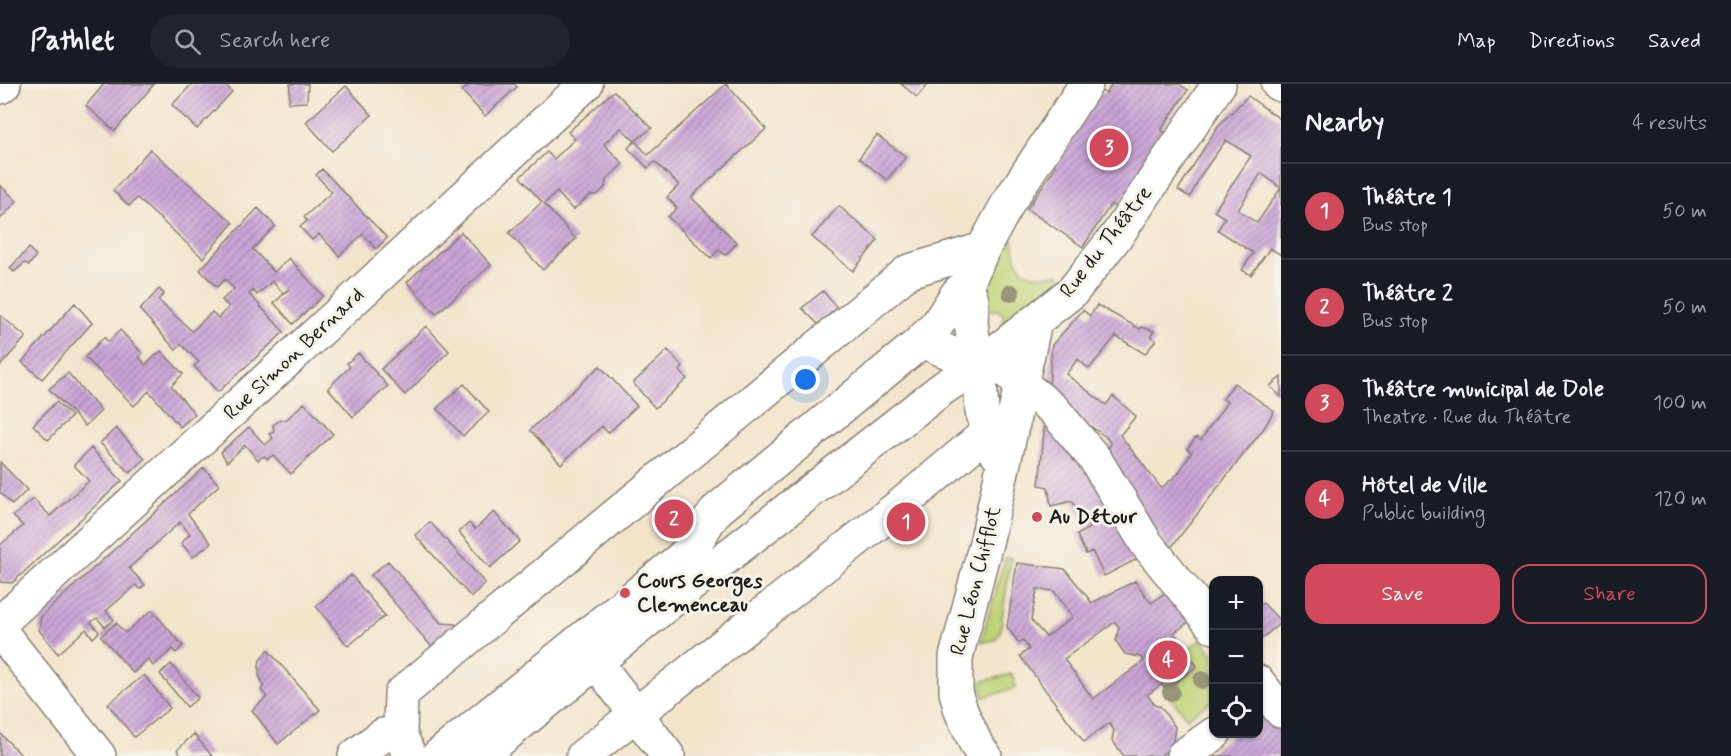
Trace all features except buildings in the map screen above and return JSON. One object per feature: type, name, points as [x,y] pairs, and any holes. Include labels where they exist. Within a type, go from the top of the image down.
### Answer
[{"type":"street","points":[[0,87],[4,84]]},
{"type":"street","name":"Rue Simon Bernard","points":[[0,623],[586,84]]},
{"type":"street","points":[[438,756],[679,560],[698,540],[717,510],[938,326],[957,294],[967,284],[1008,203],[1086,84]]},
{"type":"street","name":"Rue du Théâtre","points":[[979,365],[1072,292],[1118,234],[1219,84]]},
{"type":"street","points":[[355,756],[383,735],[405,745],[401,694],[909,271],[983,249]]},
{"type":"street","name":"Rue Léon Chifflot","points":[[967,284],[972,301],[971,323],[979,365],[982,411],[1001,428],[1003,471],[960,638],[955,674],[956,692],[961,711],[977,746],[985,756]]},
{"type":"street","points":[[698,540],[703,508],[930,317],[947,311]]},
{"type":"street","points":[[583,756],[897,507],[1001,428],[1022,384],[1035,322]]},
{"type":"street","points":[[922,341],[979,365],[1001,367],[1054,410],[1095,459],[1146,543],[1209,621]]},
{"type":"street","points":[[480,756],[696,581],[943,388],[979,365]]},
{"type":"street","points":[[0,632],[99,756]]},
{"type":"street","points":[[596,663],[668,756]]},
{"type":"street","points":[[1183,756],[1209,738]]},
{"type":"green space","points":[[1007,237],[1013,240],[1017,260],[1025,271],[1038,275],[1058,274],[1064,279],[1003,326],[1004,316],[998,310],[990,310],[986,314],[983,291],[996,257]]},
{"type":"green space","points":[[1005,558],[1011,558],[1000,632],[995,640],[981,642]]},
{"type":"green space","points":[[1201,639],[1209,650],[1209,703],[1187,718],[1165,691],[1197,667],[1186,651]]},
{"type":"green space","points":[[1012,674],[1016,688],[984,697],[980,682]]},
{"type":"place","name":"Théâtre municipal de Dole","points":[[1109,148]]},
{"type":"place","name":"Au Détour","points":[[1037,517]]},
{"type":"place","name":"Théâtre 2","points":[[674,519]]},
{"type":"place","name":"Théâtre 1","points":[[906,522]]},
{"type":"place","name":"Cours Georges Clemenceau","points":[[625,593]]},
{"type":"place","name":"Hôtel de Ville","points":[[1168,660]]}]
